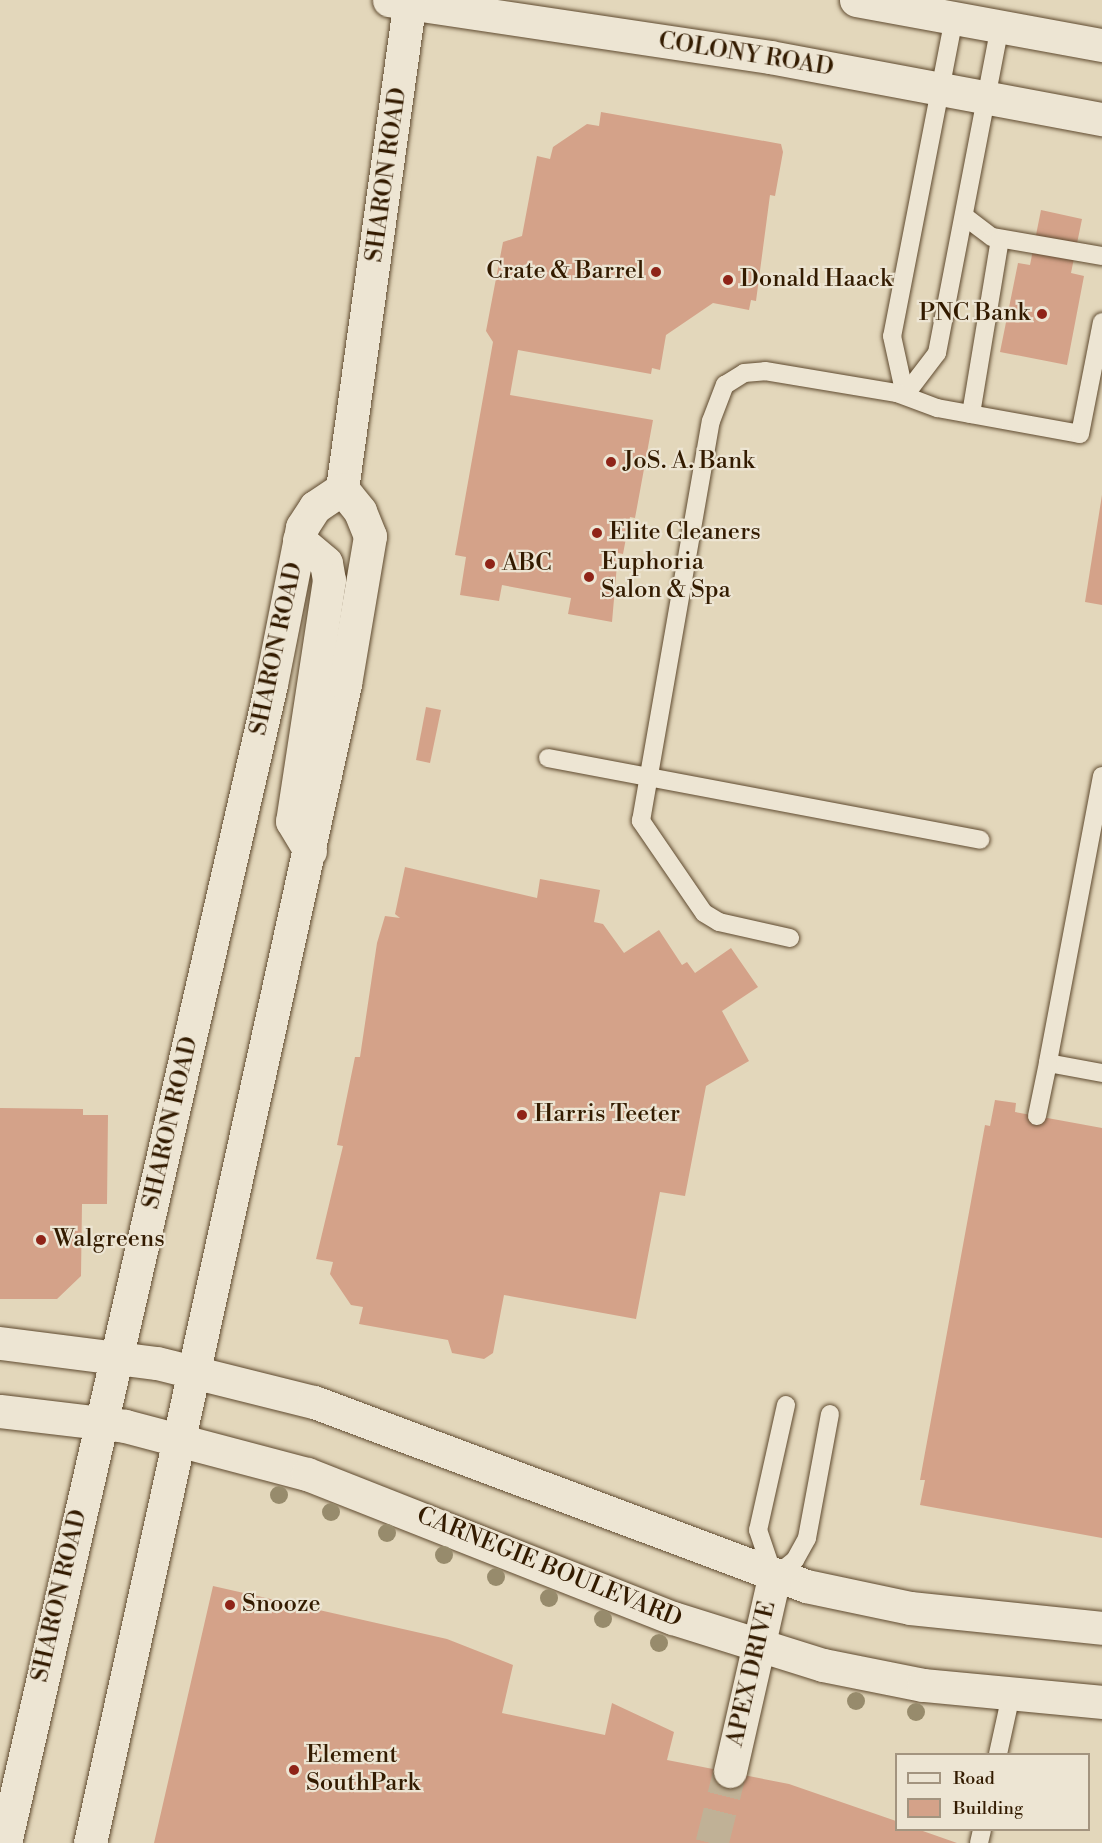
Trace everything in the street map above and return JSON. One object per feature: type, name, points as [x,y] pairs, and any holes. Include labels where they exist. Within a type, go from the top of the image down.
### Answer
[{"type":"main road","points":[[856,0],[1102,45]]},
{"type":"main road","name":"COLONY ROAD","points":[[406,1],[940,88],[1102,119]]},
{"type":"main road","name":"SHARON ROAD","points":[[5,1843],[272,684],[299,540],[310,513],[342,489],[406,1]]},
{"type":"main road","points":[[90,1843],[310,851],[370,542],[360,511],[342,489]]},
{"type":"main road","points":[[299,540],[326,563],[329,580],[292,820],[310,851]]},
{"type":"main road","points":[[0,1343],[117,1356],[196,1371],[375,1423],[774,1577],[910,1608],[1102,1628]]},
{"type":"main road","name":"CARNEGIE BOULEVARD","points":[[0,1411],[101,1421],[181,1439],[362,1493],[758,1646],[893,1681],[1011,1695],[1102,1702]]},
{"type":"main road","name":"APEX DRIVE","points":[[730,1771],[774,1577]]},
{"type":"lane","points":[[905,395],[892,336],[954,18]]},
{"type":"lane","points":[[905,395],[937,353],[1000,27]]},
{"type":"lane","points":[[964,216],[1000,239],[1102,256]]},
{"type":"lane","points":[[971,414],[1000,239]]},
{"type":"lane","points":[[790,938],[719,922],[696,905],[642,826],[648,777],[711,421],[724,385],[744,373],[765,371],[905,395],[971,414],[1080,434],[1102,322]]},
{"type":"lane","points":[[548,758],[980,840]]},
{"type":"lane","points":[[1037,1116],[1102,776]]},
{"type":"lane","points":[[1048,1063],[1102,1073]]},
{"type":"lane","points":[[786,1405],[758,1530],[774,1577],[795,1560],[807,1538],[830,1414]]},
{"type":"lane","points":[[998,1753],[1011,1695]]},
{"type":"building","points":[[601,112],[781,144],[783,152],[775,196],[770,195],[756,301],[751,300],[749,310],[713,303],[666,335],[660,370],[652,368],[651,374],[518,350],[510,395],[653,420],[635,518],[630,517],[623,554],[618,553],[612,622],[568,614],[571,598],[502,585],[499,601],[460,595],[466,557],[455,555],[493,342],[486,331],[503,242],[522,236],[537,156],[550,159],[553,147],[587,124],[599,126]]},
{"type":"building","name":"PNC Bank","points":[[1041,210],[1082,219],[1071,273],[1084,276],[1067,365],[1000,352],[1018,263],[1030,265]]},
{"type":"building","points":[[1102,495],[1102,605],[1085,602]]},
{"type":"building","points":[[426,707],[441,710],[430,763],[416,760]]},
{"type":"building","name":"Harris Teeter","points":[[405,867],[537,898],[540,879],[600,890],[594,922],[603,924],[624,953],[659,930],[682,965],[687,962],[695,973],[731,948],[758,987],[722,1011],[749,1061],[706,1086],[685,1196],[660,1192],[636,1319],[504,1295],[493,1353],[484,1359],[452,1353],[448,1340],[359,1324],[363,1307],[351,1305],[330,1274],[333,1262],[316,1259],[343,1146],[337,1145],[355,1057],[360,1057],[377,943],[385,916],[400,918],[395,914]]},
{"type":"building","points":[[995,1100],[1016,1103],[1015,1112],[1102,1128],[1102,1538],[920,1505],[925,1480],[920,1480],[985,1125],[990,1126]]},
{"type":"building","name":"Walgreens","points":[[0,1108],[83,1109],[83,1115],[108,1115],[107,1204],[82,1204],[81,1276],[57,1299],[0,1299]]},
{"type":"building","points":[[213,1586],[447,1639],[513,1665],[502,1713],[605,1735],[612,1703],[674,1732],[667,1760],[789,1784],[895,1821],[895,1831],[923,1831],[957,1843],[154,1843]]},
{"type":"tunnel","points":[[712,1843],[730,1771]]},
{"type":"place","name":"Crate & Barrel","points":[[656,272]]},
{"type":"place","name":"Donald Haack","points":[[728,280]]},
{"type":"place","name":"PNC Bank","points":[[1042,314]]},
{"type":"place","name":"JoS. A. Bank","points":[[611,462]]},
{"type":"place","name":"Elite Cleaners","points":[[597,533]]},
{"type":"place","name":"ABC","points":[[490,564]]},
{"type":"place","name":"Euphoria Salon & Spa","points":[[589,577]]},
{"type":"place","name":"Harris Teeter","points":[[522,1115]]},
{"type":"place","name":"Walgreens","points":[[41,1240]]},
{"type":"place","name":"Snooze","points":[[230,1605]]},
{"type":"place","name":"Element SouthPark","points":[[294,1770]]}]
